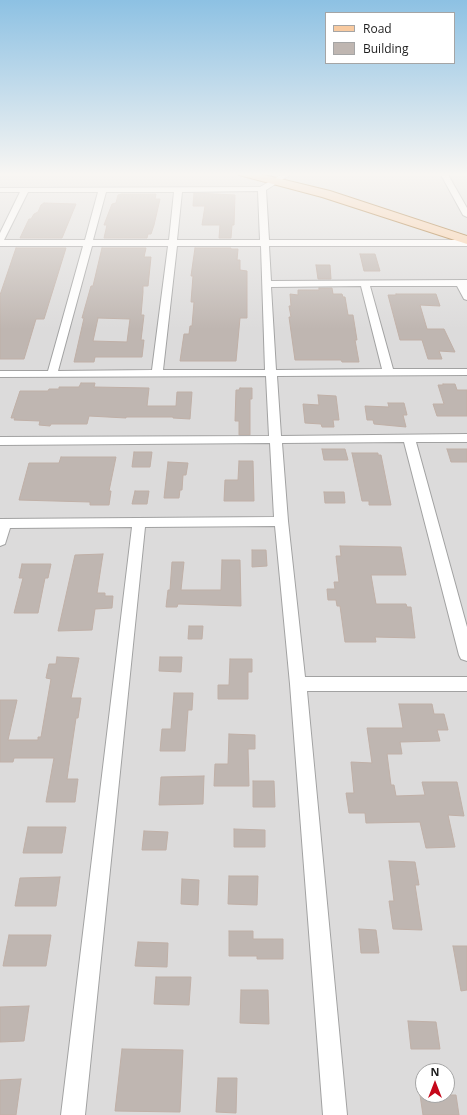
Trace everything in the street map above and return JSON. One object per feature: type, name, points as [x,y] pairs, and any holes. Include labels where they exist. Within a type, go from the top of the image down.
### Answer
[{"type":"main road","points":[[417,225],[467,242]]},
{"type":"main road","points":[[443,225],[467,233]]},
{"type":"street","points":[[8,225],[0,242],[467,242]]},
{"type":"street","points":[[52,374],[93,225]]},
{"type":"street","points":[[157,374],[175,225]]},
{"type":"street","points":[[264,225],[271,373],[281,521],[298,684],[336,1115]]},
{"type":"street","points":[[365,283],[388,372]]},
{"type":"street","points":[[268,284],[464,283],[467,297]]},
{"type":"street","points":[[0,374],[467,372]]},
{"type":"street","points":[[0,441],[467,438]]},
{"type":"street","points":[[409,439],[467,655]]},
{"type":"street","points":[[0,541],[2,524],[281,521]]},
{"type":"street","points":[[73,1115],[140,522]]},
{"type":"street","points":[[298,684],[467,684]]},
{"type":"shaded area","points":[[0,225],[467,225],[467,1115],[0,1115]]},
{"type":"building","points":[[26,225],[67,225],[62,238],[20,238]]},
{"type":"building","points":[[107,225],[154,225],[151,234],[148,234],[147,238],[104,238]]},
{"type":"building","points":[[220,225],[232,225],[231,238],[219,238]]},
{"type":"building","points":[[16,248],[66,248],[44,319],[36,319],[24,359],[0,359],[0,295]]},
{"type":"building","points":[[102,248],[146,248],[144,257],[151,257],[148,286],[143,286],[141,315],[144,315],[141,340],[144,340],[142,357],[95,357],[94,362],[74,362],[84,318],[82,318],[91,286],[93,286]],"holes":[[[98,318],[130,319],[127,342],[93,341]]]},
{"type":"building","points":[[195,248],[238,249],[237,260],[240,260],[240,270],[247,271],[247,318],[240,318],[236,361],[180,361],[184,334],[189,334],[190,326],[192,326],[194,302],[191,302],[193,276],[191,276]]},
{"type":"building","points":[[360,254],[375,254],[380,271],[364,271]]},
{"type":"building","points":[[316,265],[330,265],[331,279],[318,279]]},
{"type":"building","points":[[319,288],[332,288],[333,294],[342,294],[343,297],[345,297],[348,315],[353,315],[359,362],[342,362],[341,360],[295,360],[289,317],[291,317],[289,306],[291,306],[290,294],[298,295],[298,290],[319,290]]},
{"type":"building","points":[[436,294],[440,306],[420,305],[427,329],[444,329],[455,352],[439,351],[442,359],[428,359],[422,340],[400,340],[388,295]]},
{"type":"building","points":[[81,383],[95,383],[94,387],[149,388],[147,406],[176,406],[177,392],[192,392],[190,419],[173,417],[126,418],[89,416],[87,424],[51,424],[50,426],[39,425],[40,421],[14,420],[15,418],[11,418],[20,391],[48,391],[49,389],[59,389],[59,387],[79,387]]},
{"type":"building","points":[[455,384],[457,390],[467,390],[467,416],[437,416],[433,404],[444,404],[438,385]]},
{"type":"building","points":[[240,388],[252,388],[252,399],[250,399],[250,435],[239,435],[239,421],[235,421],[236,390],[239,390]]},
{"type":"building","points":[[318,395],[336,396],[339,420],[333,420],[334,427],[322,427],[321,424],[305,423],[303,404],[319,405]]},
{"type":"building","points":[[388,403],[404,403],[407,415],[403,415],[406,427],[374,424],[373,420],[367,420],[365,406],[389,407]]},
{"type":"building","points":[[322,449],[345,449],[348,460],[324,460]]},
{"type":"building","points":[[447,449],[467,449],[467,462],[451,462]]},
{"type":"building","points":[[134,452],[152,452],[150,467],[132,467]]},
{"type":"building","points":[[352,453],[378,453],[378,455],[381,455],[391,505],[369,505],[369,501],[362,501]]},
{"type":"building","points":[[61,457],[116,457],[109,491],[111,491],[109,505],[90,505],[90,502],[19,500],[29,463],[59,463]]},
{"type":"building","points":[[239,461],[253,461],[254,501],[224,501],[225,480],[238,480]]},
{"type":"building","points":[[168,462],[188,463],[186,475],[183,475],[182,490],[180,490],[179,498],[164,498]]},
{"type":"building","points":[[135,491],[149,491],[147,504],[132,504]]},
{"type":"building","points":[[324,492],[344,492],[345,503],[325,503]]},
{"type":"building","points":[[340,546],[401,547],[406,575],[371,575],[376,604],[406,604],[407,607],[411,607],[415,638],[375,637],[376,642],[345,642],[340,606],[337,606],[336,600],[328,600],[327,589],[335,589],[334,582],[339,582],[336,556],[341,556]]},
{"type":"building","points":[[252,550],[266,550],[267,566],[252,567]]},
{"type":"building","points":[[103,554],[97,593],[105,593],[105,596],[113,596],[112,608],[95,609],[92,630],[58,631],[75,555]]},
{"type":"building","points":[[222,560],[240,560],[241,606],[178,604],[177,607],[166,607],[168,590],[170,590],[172,562],[184,562],[181,590],[221,590]]},
{"type":"building","points":[[22,564],[51,564],[48,578],[45,578],[38,613],[14,613],[23,578],[19,578]]},
{"type":"building","points":[[189,626],[203,626],[202,639],[188,639]]},
{"type":"building","points":[[57,657],[79,658],[71,698],[81,698],[78,718],[76,718],[67,779],[78,779],[75,802],[46,802],[54,758],[14,758],[13,762],[0,762],[0,700],[17,700],[8,740],[38,740],[38,737],[41,737],[51,679],[46,678],[49,664],[56,664]]},
{"type":"building","points":[[160,657],[182,657],[181,672],[159,671]]},
{"type":"building","points":[[230,659],[252,659],[252,672],[248,672],[248,699],[218,699],[218,685],[229,685]]},
{"type":"building","points":[[174,693],[193,693],[192,710],[188,710],[185,751],[160,751],[162,729],[171,729]]},
{"type":"building","points":[[399,704],[432,704],[434,714],[444,714],[448,730],[437,730],[440,741],[400,742],[402,754],[387,754],[391,785],[394,785],[396,796],[425,795],[422,782],[457,782],[464,816],[448,815],[455,847],[426,848],[420,822],[366,823],[365,813],[349,813],[346,793],[354,793],[351,762],[372,763],[367,728],[403,728]]},
{"type":"building","points":[[229,734],[255,735],[255,749],[248,749],[249,786],[214,786],[215,764],[228,764]]},
{"type":"building","points":[[204,776],[203,804],[159,805],[161,777]]},
{"type":"building","points":[[253,781],[274,781],[275,807],[253,807]]},
{"type":"building","points":[[28,827],[66,827],[62,853],[23,853]]},
{"type":"building","points":[[234,829],[265,830],[265,847],[234,847]]},
{"type":"building","points":[[144,831],[168,832],[166,850],[142,850]]},
{"type":"building","points":[[389,861],[415,862],[419,885],[415,885],[422,930],[393,929],[389,901],[394,901]]},
{"type":"building","points":[[229,876],[258,876],[257,905],[228,904]]},
{"type":"building","points":[[60,877],[56,906],[15,906],[20,878]]},
{"type":"building","points":[[182,879],[199,880],[198,905],[181,904]]},
{"type":"building","points":[[359,929],[376,930],[379,953],[361,953]]},
{"type":"building","points":[[229,931],[253,931],[253,939],[283,939],[283,959],[257,959],[257,956],[229,956]]},
{"type":"building","points":[[9,935],[51,935],[46,966],[3,966]]},
{"type":"building","points":[[138,942],[168,943],[167,967],[135,966]]},
{"type":"building","points":[[453,946],[467,946],[467,990],[461,991]]},
{"type":"building","points":[[156,977],[191,977],[189,1005],[154,1004]]},
{"type":"building","points":[[241,990],[268,990],[269,1024],[240,1023]]},
{"type":"building","points":[[29,1006],[24,1041],[0,1042],[0,1007]]},
{"type":"building","points":[[408,1021],[436,1022],[440,1049],[411,1049]]},
{"type":"building","points":[[122,1049],[183,1050],[180,1112],[115,1111]]},
{"type":"building","points":[[218,1078],[237,1078],[236,1113],[216,1112]]},
{"type":"building","points":[[21,1079],[16,1115],[0,1115],[0,1080]]},
{"type":"building","points":[[456,1095],[459,1115],[423,1115],[421,1103],[455,1103]]}]
